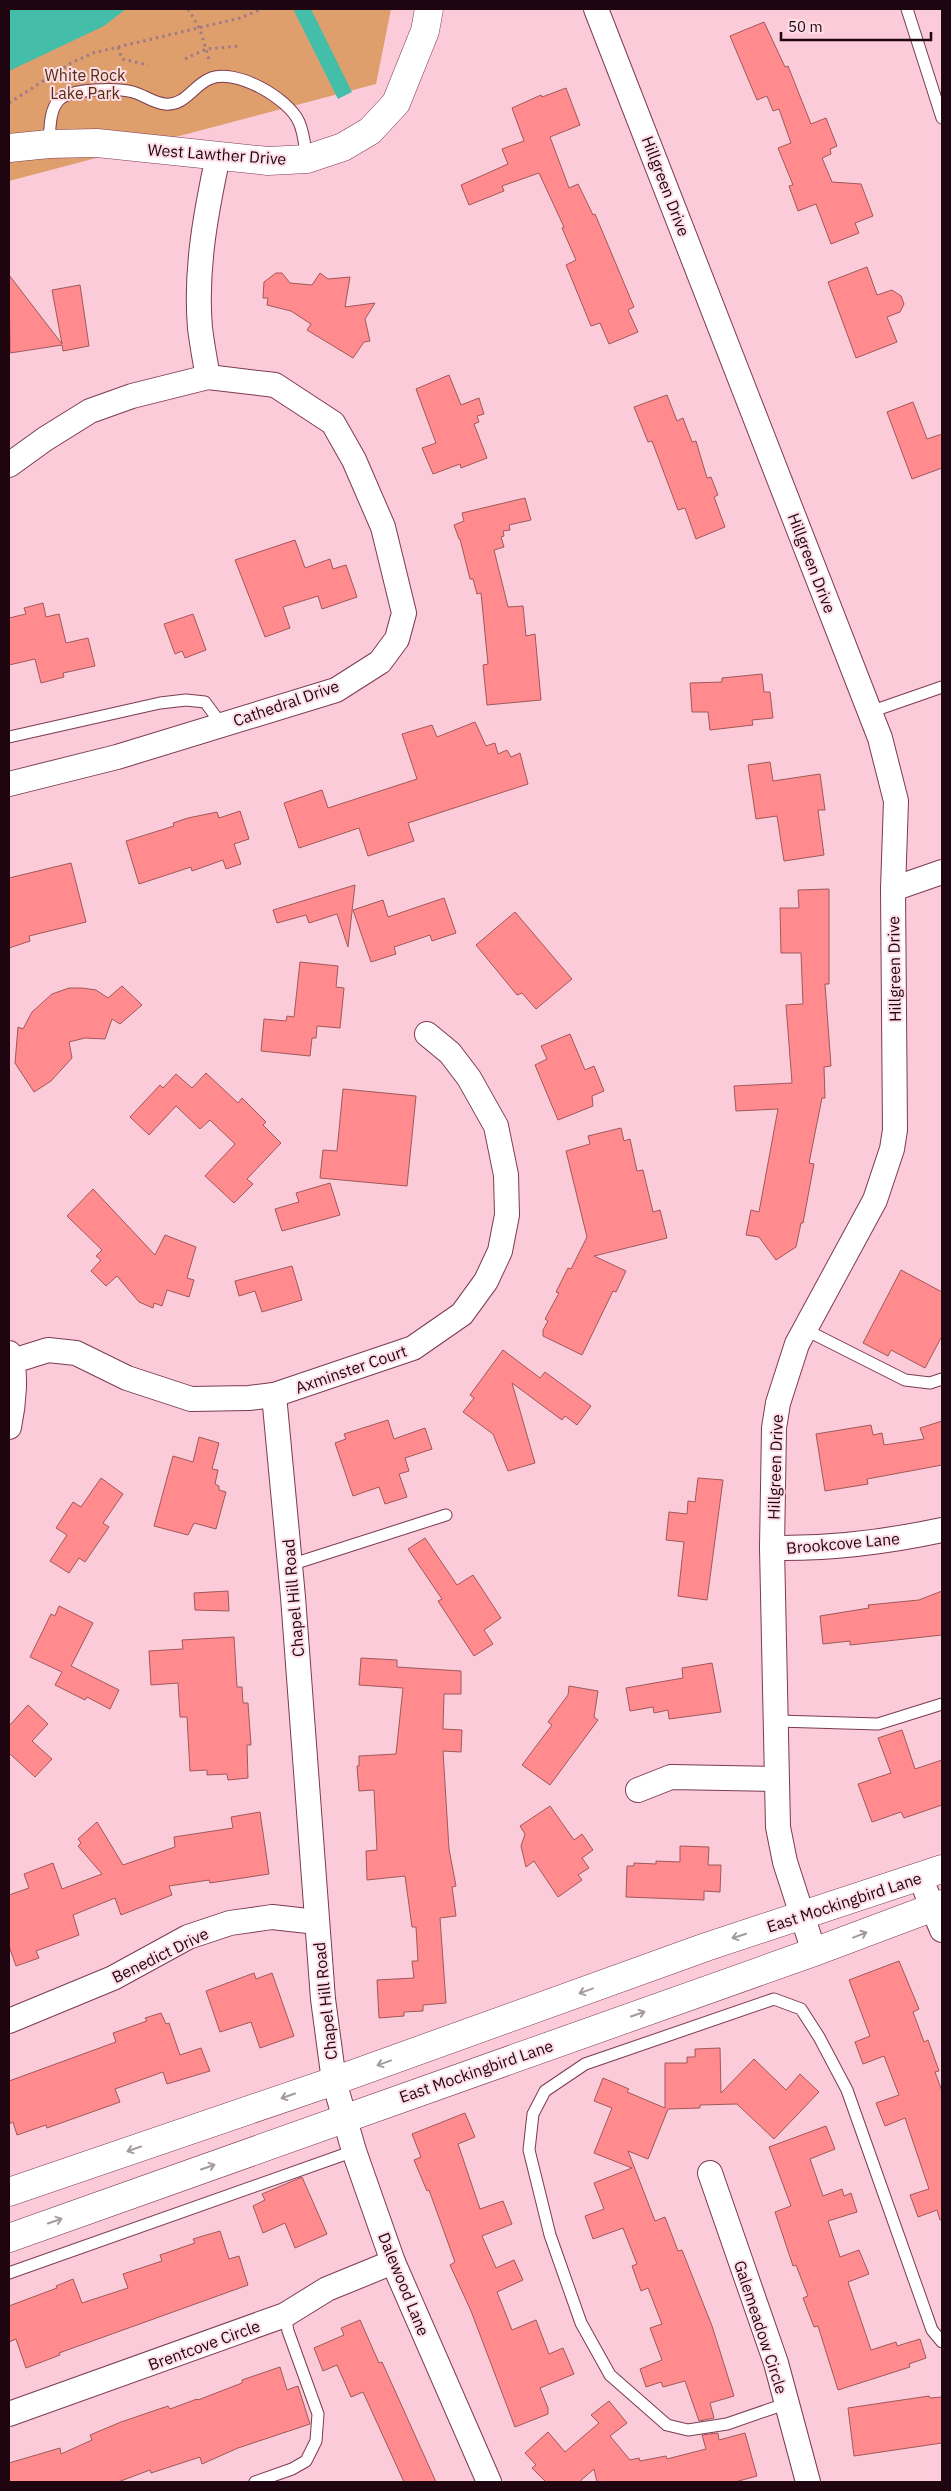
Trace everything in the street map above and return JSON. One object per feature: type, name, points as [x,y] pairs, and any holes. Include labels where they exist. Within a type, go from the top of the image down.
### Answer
[{"type":"main road","name":"West Lawther Drive","points":[[9,148],[49,144],[97,143],[268,161],[307,159],[343,147],[370,131],[396,103],[425,31],[429,9]]},
{"type":"main road","name":"East Mockingbird Lane","points":[[9,2192],[334,2081],[706,1947],[931,1873]]},
{"type":"main road","name":"East Mockingbird Lane","points":[[9,2238],[814,1952],[940,1913]]},
{"type":"street","name":"Hillgreen Drive","points":[[596,9],[880,738],[896,801],[893,890],[895,1130],[892,1149],[875,1200],[804,1329],[778,1403],[774,1428],[772,1548],[778,1721],[776,1779],[778,1827],[785,1862],[814,1952]]},
{"type":"street","points":[[9,465],[45,439],[90,412],[151,390],[208,377],[200,327],[199,272],[205,214],[218,156]]},
{"type":"street","name":"Cathedral Drive","points":[[9,784],[117,757],[336,690],[380,662],[397,639],[404,613],[382,527],[354,460],[333,423],[275,385],[208,377]]},
{"type":"street","points":[[893,890],[942,872]]},
{"type":"street","name":"Axminster Court","points":[[274,1395],[414,1348],[462,1314],[486,1281],[500,1251],[508,1215],[506,1175],[496,1126],[469,1078],[450,1053],[427,1034]]},
{"type":"street","points":[[9,1427],[12,1410],[11,1357],[48,1350],[76,1353],[127,1378],[191,1399],[249,1398],[274,1395]]},
{"type":"street","name":"Chapel Hill Road","points":[[274,1395],[290,1565],[323,1999],[334,2081]]},
{"type":"street","name":"Brookcove Lane","points":[[772,1548],[830,1547],[887,1542],[942,1530]]},
{"type":"street","points":[[638,1790],[671,1777],[776,1779]]},
{"type":"street","points":[[931,1873],[940,1913]]},
{"type":"street","name":"Benedict Drive","points":[[9,2022],[113,1978],[188,1937],[230,1923],[272,1917],[317,1922]]},
{"type":"street","name":"Dalewood Lane","points":[[334,2081],[354,2151],[392,2262],[489,2482]]},
{"type":"street","name":"Galemeadow Circle","points":[[710,2173],[776,2364],[785,2404],[808,2482]]},
{"type":"street","name":"Brentcove Circle","points":[[9,2414],[285,2315],[327,2289],[392,2262]]},
{"type":"lane","points":[[907,9],[942,118]]},
{"type":"lane","points":[[49,144],[52,113],[59,100],[69,95],[116,88],[136,93],[164,104],[179,103],[207,80],[214,77],[252,82],[284,103],[299,122],[307,159]]},
{"type":"lane","points":[[870,712],[942,687]]},
{"type":"lane","points":[[9,737],[186,700],[205,702],[222,725]]},
{"type":"lane","points":[[804,1329],[905,1380],[930,1383],[942,1378]]},
{"type":"lane","points":[[290,1565],[446,1515]]},
{"type":"lane","points":[[778,1721],[878,1724],[942,1704]]},
{"type":"lane","points":[[785,2404],[727,2424],[688,2430],[667,2425],[610,2375],[581,2322],[550,2235],[529,2150],[533,2114],[545,2090],[585,2064],[774,1999],[801,2009],[819,2037],[847,2090],[932,2330],[942,2342]]},
{"type":"lane","points":[[9,2273],[354,2151]]},
{"type":"lane","points":[[255,2482],[292,2470],[306,2461],[316,2441],[318,2414],[288,2331],[285,2315]]},
{"type":"path","points":[[188,9],[200,29],[214,77]]},
{"type":"path","points":[[9,103],[71,63],[118,47],[240,18],[262,9]]},
{"type":"path","points":[[185,59],[206,49],[240,46]]},
{"type":"path","points":[[118,47],[122,59],[148,65]]},
{"type":"green space","name":"White Rock Lake Park","points":[[9,9],[391,9],[376,84],[9,181]]},
{"type":"shaded area","points":[[9,9],[126,9],[104,26],[9,71]]},
{"type":"shaded area","points":[[293,9],[311,9],[352,92],[338,99]]},
{"type":"building","points":[[764,22],[785,67],[788,66],[811,124],[826,118],[837,146],[830,149],[831,154],[822,158],[832,182],[861,184],[873,216],[855,223],[859,233],[831,244],[816,204],[798,211],[789,186],[793,185],[778,148],[791,143],[779,109],[773,111],[767,96],[757,100],[730,36]]},
{"type":"building","points":[[566,88],[580,125],[550,137],[569,188],[578,184],[593,215],[595,214],[634,307],[628,310],[638,332],[609,344],[600,323],[591,326],[566,265],[576,260],[562,228],[564,227],[539,173],[502,186],[504,191],[469,205],[461,185],[508,164],[502,149],[524,141],[512,108],[541,95],[542,97]]},
{"type":"building","points":[[867,267],[877,295],[892,290],[901,296],[904,304],[900,312],[887,317],[897,342],[856,358],[828,282]]},
{"type":"building","points":[[276,273],[282,273],[290,283],[312,285],[320,273],[328,279],[350,277],[345,307],[375,303],[365,319],[370,341],[364,342],[353,358],[307,330],[311,324],[291,311],[267,305],[268,298],[263,298],[264,282]]},
{"type":"building","points":[[9,275],[62,344],[52,290],[80,285],[89,346],[63,351],[62,345],[10,353]]},
{"type":"building","points":[[449,375],[461,405],[479,398],[484,414],[477,416],[479,422],[474,424],[487,458],[461,468],[460,464],[433,474],[422,448],[436,443],[416,389]]},
{"type":"building","points":[[667,395],[677,421],[683,418],[692,442],[696,441],[707,478],[711,477],[718,495],[714,497],[725,527],[696,539],[685,508],[678,510],[652,441],[648,442],[634,407]]},
{"type":"building","points":[[913,402],[927,439],[942,434],[942,468],[912,479],[887,412]]},
{"type":"building","points":[[525,498],[531,520],[509,525],[510,530],[503,531],[504,536],[501,537],[504,547],[494,550],[508,607],[523,606],[526,636],[535,634],[541,700],[487,705],[483,665],[488,664],[481,593],[477,594],[473,579],[470,579],[460,539],[454,525],[464,521],[462,513]]},
{"type":"building","points":[[295,540],[305,568],[330,559],[333,569],[346,565],[357,597],[322,609],[318,596],[283,607],[290,628],[265,637],[235,560]]},
{"type":"building","points":[[43,603],[46,617],[59,614],[66,643],[88,638],[95,666],[63,673],[64,677],[41,683],[35,659],[9,665],[9,618],[26,614],[24,608]]},
{"type":"building","points":[[193,614],[206,650],[185,658],[182,651],[175,654],[164,624]]},
{"type":"building","points":[[762,674],[764,692],[770,692],[773,718],[752,720],[753,725],[710,730],[708,712],[692,712],[690,683],[722,682],[722,678]]},
{"type":"building","points":[[475,722],[486,746],[495,743],[498,754],[507,750],[511,757],[520,753],[528,784],[408,823],[414,841],[368,856],[359,828],[299,848],[284,803],[322,790],[328,808],[417,779],[402,734],[432,725],[437,737]]},
{"type":"building","points":[[770,762],[773,781],[820,774],[825,810],[818,810],[824,855],[784,861],[777,816],[756,819],[748,765]]},
{"type":"building","points":[[240,811],[249,839],[234,844],[241,864],[226,869],[223,860],[192,871],[191,867],[139,884],[126,841],[174,826],[173,823],[188,818],[217,812],[219,818]]},
{"type":"building","points":[[71,863],[86,922],[29,936],[30,941],[9,948],[9,878]]},
{"type":"building","points":[[355,885],[348,947],[337,914],[309,923],[306,915],[277,923],[273,910]]},
{"type":"building","points":[[829,889],[829,984],[825,984],[831,1066],[824,1067],[825,1098],[822,1098],[809,1163],[814,1164],[803,1223],[801,1223],[796,1247],[776,1260],[759,1237],[746,1235],[751,1210],[759,1212],[778,1109],[736,1111],[734,1086],[792,1083],[786,1005],[803,1004],[801,953],[781,953],[780,908],[799,908],[798,890]]},
{"type":"building","points":[[444,898],[456,933],[432,941],[430,935],[394,947],[396,954],[371,962],[353,910],[383,900],[388,917]]},
{"type":"building","points":[[515,912],[572,979],[536,1009],[522,993],[517,995],[476,945]]},
{"type":"building","points":[[300,962],[338,966],[336,987],[344,988],[340,1028],[317,1026],[316,1038],[312,1038],[310,1056],[261,1051],[264,1019],[286,1021],[287,1016],[294,1017]]},
{"type":"building","points":[[122,986],[142,1005],[120,1024],[112,1019],[105,1039],[85,1038],[69,1042],[72,1058],[51,1081],[34,1092],[15,1063],[18,1027],[23,1029],[32,1012],[52,994],[69,988],[82,988],[96,990],[108,998]]},
{"type":"building","points":[[570,1034],[585,1070],[594,1066],[604,1091],[592,1096],[593,1106],[558,1120],[535,1065],[547,1059],[541,1046]]},
{"type":"building","points":[[206,1073],[238,1103],[242,1098],[266,1122],[263,1125],[281,1143],[247,1179],[253,1184],[234,1203],[205,1176],[235,1144],[210,1120],[200,1129],[176,1106],[149,1135],[130,1117],[160,1085],[163,1088],[176,1074],[192,1088]]},
{"type":"building","points":[[343,1089],[416,1096],[407,1186],[320,1178],[323,1150],[337,1151]]},
{"type":"building","points":[[621,1128],[624,1141],[630,1139],[637,1171],[643,1170],[653,1212],[660,1210],[667,1238],[594,1256],[626,1271],[616,1292],[613,1291],[582,1355],[543,1336],[543,1330],[548,1321],[545,1319],[559,1293],[556,1292],[568,1268],[571,1269],[587,1237],[566,1151],[590,1144],[588,1136]]},
{"type":"building","points":[[330,1183],[340,1215],[282,1231],[275,1209],[299,1202],[296,1193]]},
{"type":"building","points":[[93,1189],[155,1255],[165,1235],[196,1247],[187,1278],[194,1280],[189,1297],[167,1290],[162,1306],[154,1303],[153,1308],[139,1302],[117,1276],[106,1286],[91,1271],[101,1260],[96,1256],[102,1250],[67,1216]]},
{"type":"building","points":[[292,1266],[302,1300],[262,1312],[255,1291],[239,1296],[235,1281]]},
{"type":"building","points":[[901,1270],[942,1292],[942,1336],[925,1368],[891,1350],[888,1356],[863,1343]]},
{"type":"building","points":[[503,1350],[540,1378],[545,1372],[591,1406],[577,1425],[565,1416],[562,1420],[512,1383],[535,1463],[508,1471],[493,1434],[463,1412],[474,1398],[470,1395]]},
{"type":"building","points":[[388,1420],[394,1439],[425,1428],[432,1449],[405,1458],[409,1471],[399,1474],[407,1497],[385,1504],[379,1487],[353,1496],[335,1443],[346,1439],[344,1434]]},
{"type":"building","points":[[942,1421],[942,1465],[867,1479],[868,1484],[825,1491],[816,1434],[871,1425],[873,1435],[882,1433],[884,1445],[924,1439],[920,1428]]},
{"type":"building","points":[[199,1437],[219,1443],[212,1469],[218,1470],[215,1484],[219,1486],[219,1490],[226,1492],[216,1529],[194,1523],[188,1535],[154,1526],[173,1456],[193,1462]]},
{"type":"building","points":[[101,1478],[123,1494],[103,1523],[109,1527],[85,1562],[79,1558],[69,1573],[50,1561],[67,1535],[56,1528],[73,1502],[81,1507]]},
{"type":"building","points":[[698,1478],[723,1480],[707,1600],[678,1596],[684,1542],[666,1540],[669,1512],[687,1514],[688,1501],[695,1502]]},
{"type":"building","points":[[425,1538],[457,1585],[473,1575],[501,1618],[484,1630],[493,1644],[474,1656],[438,1601],[442,1599],[408,1549]]},
{"type":"building","points":[[228,1591],[229,1611],[195,1610],[194,1593]]},
{"type":"building","points":[[942,1591],[942,1635],[850,1645],[850,1641],[823,1644],[820,1616],[869,1608],[868,1605],[919,1600]]},
{"type":"building","points":[[59,1606],[93,1623],[71,1666],[119,1690],[110,1709],[87,1697],[85,1700],[55,1685],[62,1672],[30,1657],[51,1614],[55,1616]]},
{"type":"building","points":[[234,1637],[237,1687],[242,1687],[243,1703],[248,1703],[251,1745],[247,1745],[248,1778],[228,1780],[227,1774],[207,1775],[207,1770],[190,1771],[187,1717],[180,1717],[178,1683],[151,1685],[149,1651],[183,1649],[182,1640]]},
{"type":"building","points":[[361,1658],[397,1660],[397,1667],[461,1671],[461,1694],[444,1694],[443,1729],[462,1730],[461,1752],[443,1751],[449,1849],[456,1886],[452,1887],[456,1916],[440,1918],[446,2003],[423,2005],[423,2011],[404,2012],[404,2016],[379,2018],[377,1980],[414,1978],[412,1961],[418,1961],[416,1927],[412,1927],[405,1876],[367,1880],[366,1851],[377,1850],[374,1790],[359,1791],[357,1766],[359,1766],[359,1756],[396,1754],[403,1688],[359,1685]]},
{"type":"building","points":[[712,1663],[721,1712],[669,1719],[668,1710],[654,1713],[653,1707],[630,1711],[626,1688],[683,1678],[682,1668]]},
{"type":"building","points":[[569,1686],[598,1691],[594,1717],[598,1720],[550,1785],[522,1765],[552,1725],[548,1722],[568,1695]]},
{"type":"building","points":[[28,1705],[48,1724],[32,1741],[52,1759],[35,1777],[9,1753],[9,1726]]},
{"type":"building","points":[[902,1730],[915,1769],[942,1760],[942,1805],[904,1818],[901,1812],[872,1822],[858,1784],[891,1773],[878,1738]]},
{"type":"building","points":[[550,1806],[574,1840],[582,1834],[593,1850],[582,1858],[589,1868],[578,1875],[582,1880],[558,1897],[534,1861],[526,1867],[521,1846],[525,1834],[520,1826]]},
{"type":"building","points":[[260,1812],[269,1874],[210,1883],[209,1880],[169,1886],[172,1895],[121,1915],[115,1898],[73,1915],[79,1935],[36,1951],[39,1958],[16,1966],[9,1946],[9,1895],[29,1888],[24,1874],[53,1863],[62,1889],[102,1874],[78,1846],[81,1843],[78,1839],[97,1822],[123,1865],[175,1847],[174,1837],[233,1828],[231,1817]]},
{"type":"building","points":[[680,1846],[709,1847],[708,1865],[721,1865],[720,1892],[704,1891],[704,1900],[626,1897],[627,1866],[634,1866],[634,1863],[656,1864],[656,1861],[680,1862]]},
{"type":"building","points":[[899,1961],[919,2009],[913,2012],[924,2042],[928,2040],[939,2071],[935,2072],[942,2091],[942,2220],[940,2220],[937,2210],[918,2217],[910,2195],[929,2189],[905,2118],[885,2126],[876,2103],[899,2095],[884,2056],[863,2064],[855,2042],[870,2036],[849,1980]]},
{"type":"building","points":[[254,1973],[256,1979],[272,1973],[294,2036],[260,2048],[251,2022],[220,2032],[206,1991]]},
{"type":"building","points":[[161,2013],[166,2024],[169,2023],[180,2055],[201,2048],[210,2071],[167,2084],[163,2072],[115,2089],[120,2102],[47,2128],[46,2125],[17,2135],[13,2122],[9,2124],[9,2081],[116,2042],[113,2033],[147,2021],[145,2018]]},
{"type":"building","points":[[720,2048],[721,2093],[754,2059],[786,2090],[800,2074],[819,2092],[774,2139],[737,2104],[700,2105],[700,2108],[668,2109],[648,2159],[628,2151],[655,2221],[665,2217],[678,2251],[682,2250],[712,2326],[734,2396],[710,2403],[714,2418],[699,2421],[685,2381],[663,2387],[661,2382],[646,2387],[640,2369],[662,2360],[650,2328],[662,2324],[648,2288],[641,2291],[632,2266],[637,2264],[623,2228],[593,2239],[585,2216],[604,2209],[594,2183],[632,2168],[594,2153],[612,2108],[594,2101],[603,2078],[629,2089],[627,2092],[665,2108],[665,2063],[687,2063],[687,2057],[695,2057],[695,2049]]},
{"type":"building","points":[[465,2113],[475,2137],[458,2144],[480,2209],[503,2201],[512,2224],[482,2236],[496,2268],[514,2260],[523,2280],[497,2292],[512,2330],[536,2320],[549,2354],[563,2348],[574,2374],[540,2388],[548,2408],[548,2414],[515,2427],[471,2311],[450,2265],[455,2262],[429,2190],[427,2191],[414,2160],[421,2157],[412,2134]]},
{"type":"building","points":[[826,2126],[835,2149],[810,2159],[823,2196],[842,2189],[844,2196],[851,2193],[857,2212],[828,2221],[840,2257],[859,2250],[869,2274],[848,2282],[871,2350],[896,2342],[897,2346],[920,2339],[926,2358],[909,2364],[910,2367],[838,2390],[818,2326],[814,2327],[803,2298],[808,2296],[796,2265],[793,2266],[775,2212],[791,2206],[769,2147]]},
{"type":"building","points":[[302,2177],[327,2234],[295,2248],[285,2223],[263,2233],[253,2206],[265,2200],[262,2194]]},
{"type":"building","points":[[220,2231],[229,2259],[239,2256],[248,2285],[59,2353],[60,2355],[26,2368],[16,2339],[9,2342],[9,2306],[57,2288],[56,2286],[73,2279],[82,2303],[128,2288],[123,2274],[162,2261],[160,2255],[195,2243],[193,2239]]},
{"type":"building","points":[[360,2320],[379,2363],[382,2362],[436,2482],[404,2482],[363,2392],[351,2397],[337,2365],[323,2371],[314,2348],[344,2335],[341,2328]]},
{"type":"building","points":[[280,2367],[287,2390],[298,2386],[310,2424],[238,2448],[202,2464],[200,2457],[151,2473],[150,2470],[118,2482],[9,2482],[9,2463],[60,2448],[61,2454],[92,2440],[90,2435],[121,2422],[168,2406],[170,2409],[198,2400],[242,2383],[242,2380]]},
{"type":"building","points":[[929,2396],[930,2398],[942,2397],[942,2443],[854,2456],[848,2408]]},
{"type":"building","points":[[609,2401],[627,2423],[610,2436],[630,2460],[639,2458],[640,2461],[666,2456],[667,2459],[706,2449],[702,2435],[718,2433],[719,2440],[745,2433],[757,2476],[735,2482],[597,2482],[594,2469],[579,2482],[546,2482],[532,2468],[536,2465],[525,2453],[548,2432],[565,2452],[599,2423],[591,2415]]}]
